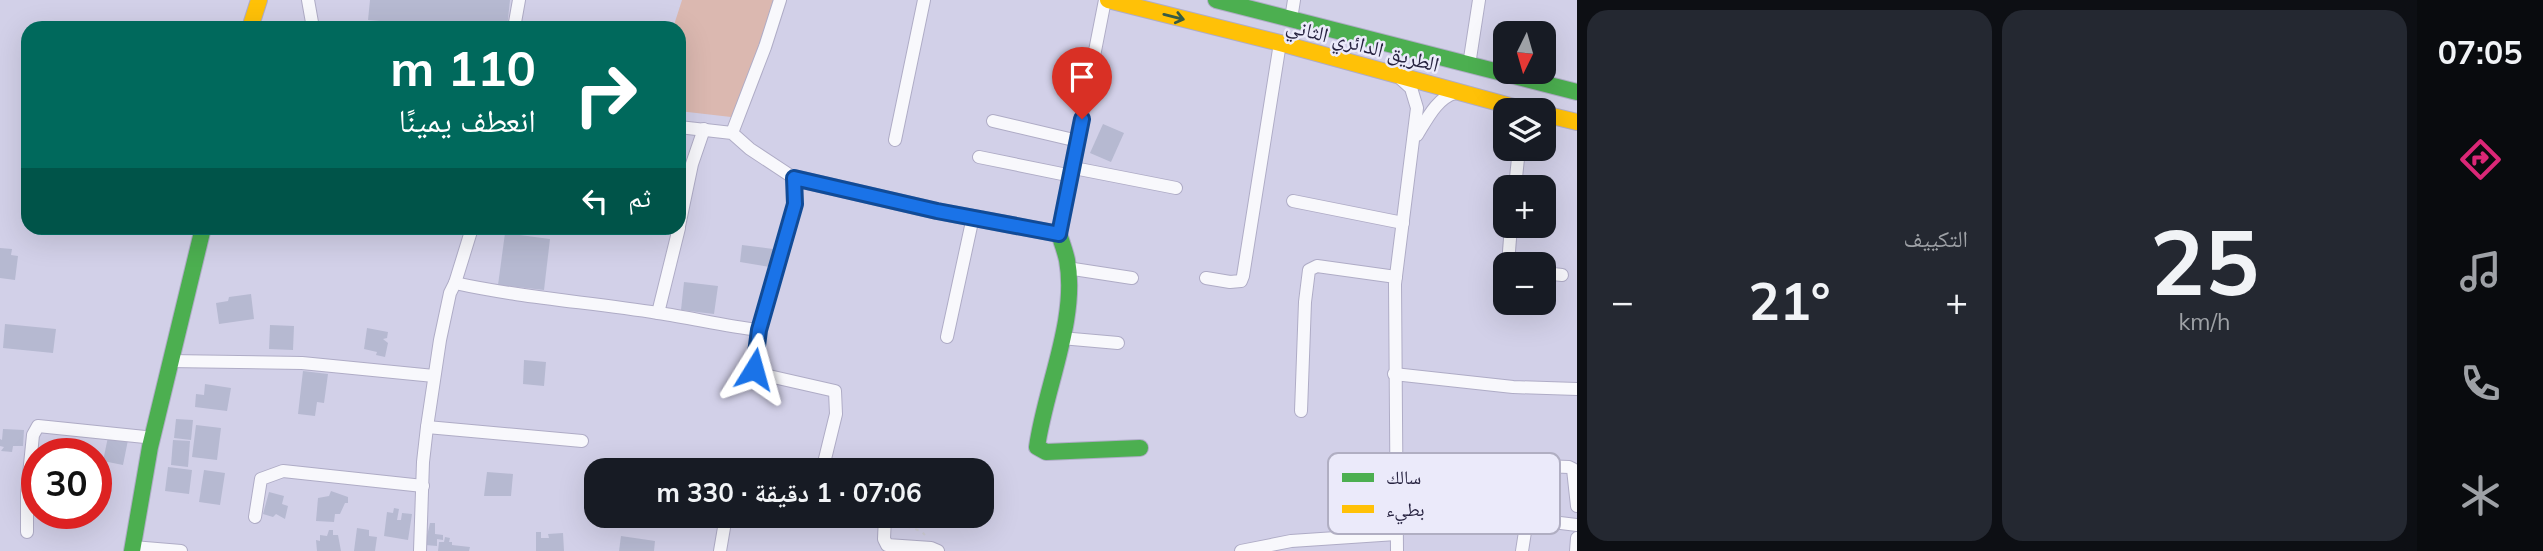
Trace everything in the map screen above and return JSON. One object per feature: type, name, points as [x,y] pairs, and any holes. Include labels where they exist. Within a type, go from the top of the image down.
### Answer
[{"type":"main road","points":[[252,21],[259,0]]},
{"type":"main road","points":[[260,21],[266,0]]},
{"type":"main road","name":"الطريق الدائري الثاني","points":[[1107,0],[1280,43],[1493,101]]},
{"type":"main road","name":"الطريق الدائري الثاني","points":[[1216,0],[1493,71]]},
{"type":"main road","points":[[1556,73],[1577,74]]},
{"type":"main road","name":"الطريق الدائري الثاني","points":[[1545,84],[1577,92]]},
{"type":"main road","points":[[1556,117],[1577,122]]},
{"type":"main road","points":[[794,178],[1059,234],[1066,249],[1068,303],[1037,447],[1046,452],[1140,448]]},
{"type":"main road","points":[[130,550],[145,437],[190,235]]},
{"type":"main road","points":[[130,550],[169,361],[201,235]]},
{"type":"street","points":[[308,0],[312,21]]},
{"type":"street","points":[[515,21],[519,0]]},
{"type":"street","points":[[732,133],[780,0]]},
{"type":"street","points":[[895,140],[924,0]]},
{"type":"street","points":[[1059,234],[1107,0]]},
{"type":"street","points":[[1291,19],[1294,0]]},
{"type":"street","points":[[1469,65],[1479,0]]},
{"type":"street","points":[[1206,278],[1230,282],[1241,281],[1243,276],[1280,43]]},
{"type":"street","points":[[1395,74],[1411,88],[1418,108],[1396,277],[1396,453]]},
{"type":"street","points":[[1415,138],[1433,110],[1448,95],[1460,91]]},
{"type":"street","points":[[993,121],[1078,141]]},
{"type":"street","points":[[686,128],[732,133],[750,149],[794,178],[795,204],[759,330],[754,367],[756,372],[832,389],[837,394],[836,414],[825,458]]},
{"type":"street","points":[[686,193],[704,129]]},
{"type":"street","points":[[979,157],[1175,188]]},
{"type":"street","points":[[1293,201],[1403,223]]},
{"type":"street","points":[[947,337],[973,217]]},
{"type":"street","points":[[420,551],[427,427],[434,376],[445,313],[470,235]]},
{"type":"street","points":[[658,313],[677,235]]},
{"type":"street","points":[[1301,411],[1305,302],[1309,270],[1317,266],[1396,277]]},
{"type":"street","points":[[1067,268],[1132,278]]},
{"type":"street","points":[[1556,274],[1562,275]]},
{"type":"street","points":[[455,283],[505,294],[658,313],[759,330]]},
{"type":"street","points":[[1060,338],[1118,343]]},
{"type":"street","points":[[169,361],[302,363],[434,376]]},
{"type":"street","points":[[1394,374],[1513,387],[1577,389]]},
{"type":"street","points":[[27,532],[29,470],[33,435],[37,426],[145,437]]},
{"type":"street","points":[[427,427],[582,441]]},
{"type":"street","points":[[1560,467],[1573,469],[1577,506]]},
{"type":"street","points":[[255,517],[261,480],[283,471],[423,486]]},
{"type":"street","points":[[720,551],[724,528]]},
{"type":"street","points":[[885,528],[887,545],[938,550]]},
{"type":"street","points":[[1241,551],[1291,541],[1396,534],[1396,551]]},
{"type":"street","points":[[1576,551],[1577,538]]},
{"type":"street","points":[[130,550],[181,551]]},
{"type":"path","points":[[914,528],[921,531],[938,550]]},
{"type":"shaded area","points":[[682,0],[775,0],[738,113],[731,117],[686,112],[686,21],[675,21]]},
{"type":"building","points":[[370,0],[510,0],[508,21],[368,20]]},
{"type":"building","points":[[1103,124],[1124,133],[1111,162],[1090,153]]},
{"type":"building","points":[[505,235],[550,239],[544,290],[498,285]]},
{"type":"building","points":[[742,245],[773,249],[770,267],[740,262]]},
{"type":"building","points":[[0,248],[12,249],[11,255],[18,256],[15,280],[0,278]]},
{"type":"building","points":[[684,282],[718,286],[714,314],[681,310]]},
{"type":"building","points":[[251,294],[254,319],[219,324],[216,303],[228,301],[229,297]]},
{"type":"building","points":[[5,324],[56,329],[53,353],[3,348]]},
{"type":"building","points":[[270,325],[294,326],[293,350],[269,349]]},
{"type":"building","points":[[367,328],[388,332],[387,338],[383,339],[388,343],[385,357],[364,349]]},
{"type":"building","points":[[524,360],[546,362],[544,386],[523,384]]},
{"type":"building","points":[[303,371],[328,374],[324,403],[317,402],[315,416],[298,414]]},
{"type":"building","points":[[205,384],[231,388],[227,411],[195,407],[196,394],[204,395]]},
{"type":"building","points":[[176,419],[193,420],[191,440],[174,438]]},
{"type":"building","points":[[196,425],[221,428],[217,460],[192,457]]},
{"type":"building","points":[[3,429],[24,430],[21,446],[13,446],[12,452],[1,451],[4,447],[0,446],[0,439],[2,440]]},
{"type":"building","points":[[108,437],[128,440],[123,465],[112,463],[112,438]]},
{"type":"building","points":[[173,440],[190,441],[188,467],[171,465]]},
{"type":"building","points":[[168,467],[192,470],[189,494],[165,491]]},
{"type":"building","points":[[204,470],[225,473],[220,505],[199,502]]},
{"type":"building","points":[[487,472],[513,474],[511,496],[484,496]]},
{"type":"building","points":[[331,491],[348,497],[348,503],[345,503],[340,514],[335,514],[334,522],[316,521],[318,498],[329,496]]},
{"type":"building","points":[[269,492],[284,496],[282,504],[288,506],[285,519],[276,514],[273,517],[263,514]]},
{"type":"building","points":[[394,508],[399,509],[397,520],[401,520],[402,513],[412,514],[408,540],[384,536],[387,512],[393,513]]},
{"type":"building","points":[[430,523],[435,523],[435,534],[443,535],[443,540],[437,539],[437,546],[425,545]]},
{"type":"building","points":[[357,528],[369,530],[369,536],[377,537],[375,551],[354,551]]},
{"type":"building","points":[[329,530],[333,530],[333,535],[338,535],[341,551],[317,551],[316,540],[320,541],[320,535],[327,536]]},
{"type":"building","points":[[536,532],[541,532],[541,538],[549,538],[548,534],[563,533],[564,551],[536,551]]},
{"type":"building","points":[[621,536],[655,541],[654,551],[619,551]]},
{"type":"building","points":[[445,537],[450,538],[452,545],[470,547],[469,551],[438,551],[439,542],[444,542]]},
{"type":"traffic: fast","points":[[1216,0],[1577,92]]},
{"type":"traffic: fast","points":[[794,178],[937,211],[1059,234],[1067,260],[1068,306],[1037,447],[1046,452],[1140,448]]},
{"type":"traffic: fast","points":[[132,551],[150,447],[201,235]]},
{"type":"traffic: slow","points":[[252,21],[259,0]]},
{"type":"traffic: slow","points":[[1108,0],[1280,43],[1493,101]]},
{"type":"traffic: slow","points":[[1556,117],[1577,122]]},
{"type":"route","points":[[754,369],[759,330],[795,204],[794,178],[937,211],[1059,234],[1082,119]]}]
